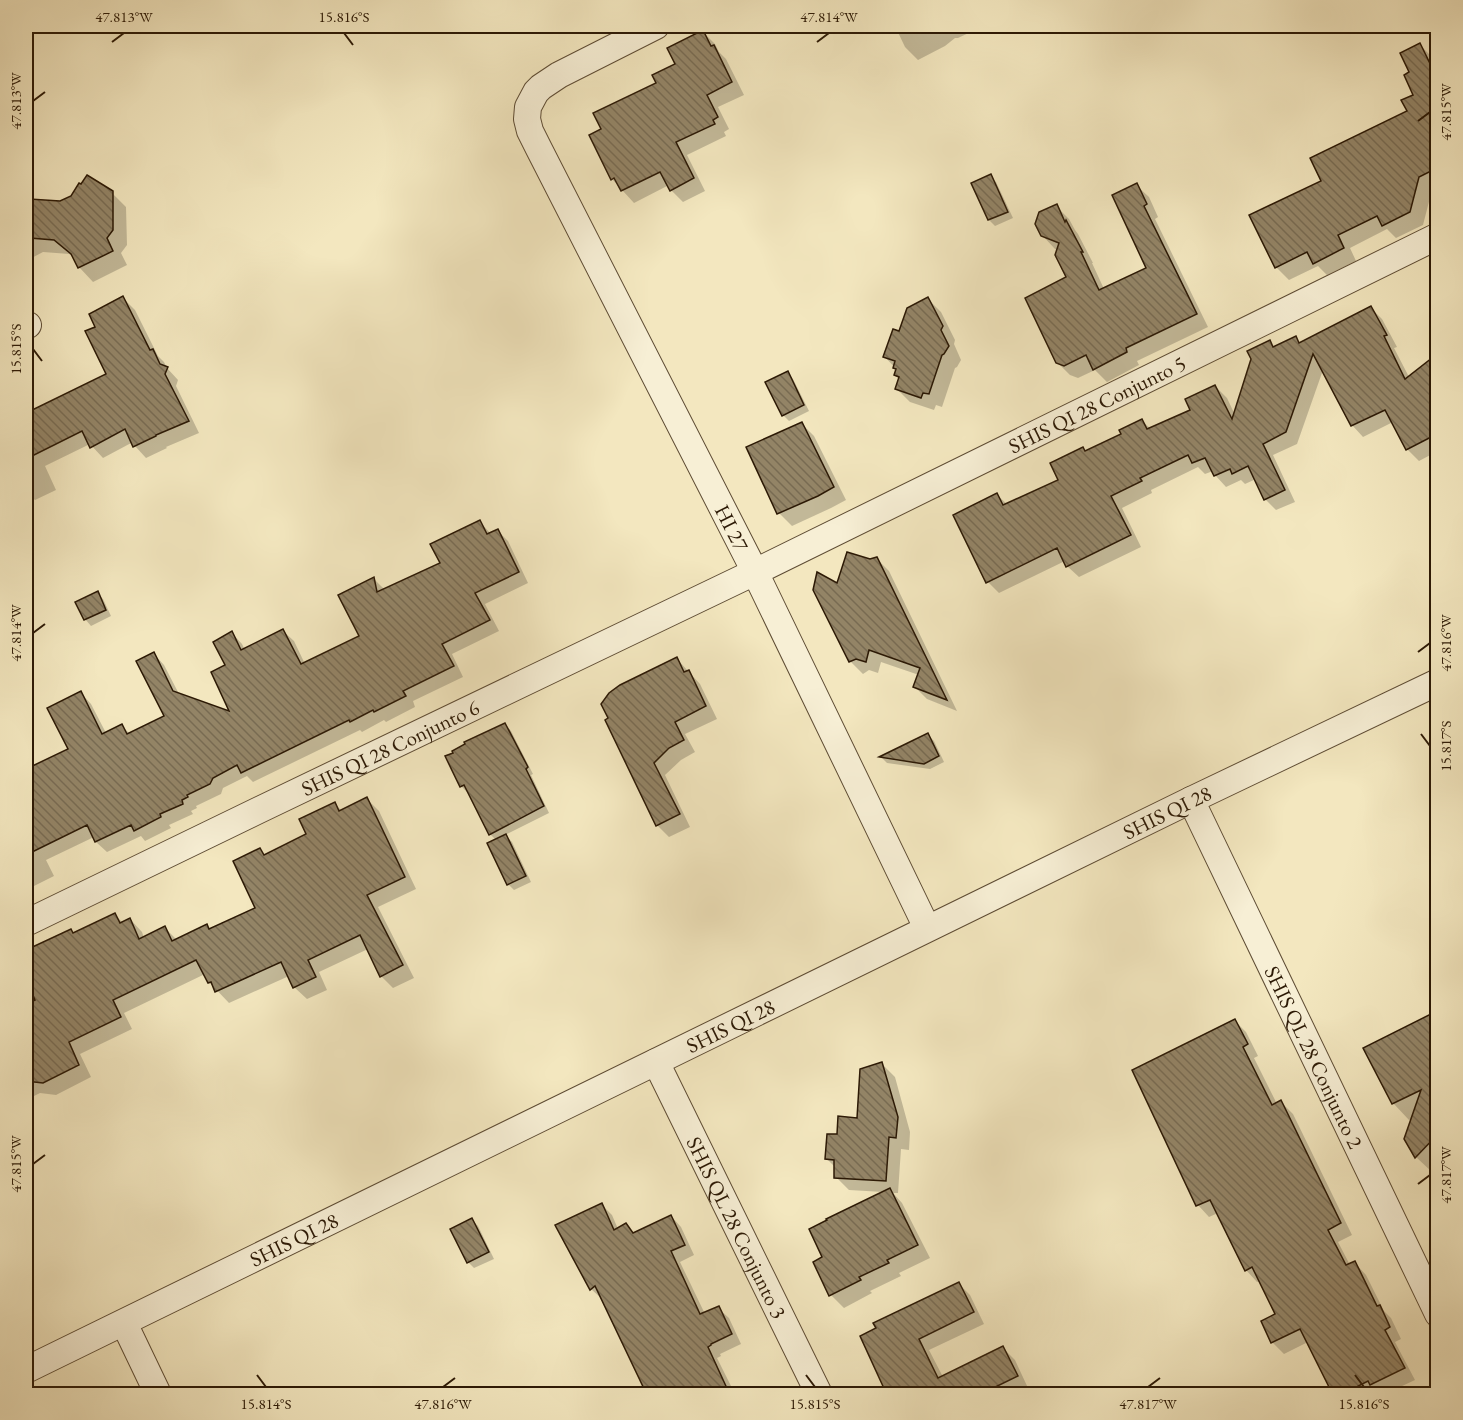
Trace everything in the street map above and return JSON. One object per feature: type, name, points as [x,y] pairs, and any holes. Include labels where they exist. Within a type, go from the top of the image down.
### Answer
[{"type":"street","name":"HI 27","points":[[656,26],[559,75],[541,87],[532,98],[528,108],[527,119],[530,131],[755,572],[927,928]]},
{"type":"street","name":"SHIS QI 28 Conjunto 5","points":[[755,572],[1437,236]]},
{"type":"street","name":"SHIS QI 28 Conjunto 6","points":[[26,923],[755,572]]},
{"type":"street","name":"SHIS QI 28","points":[[26,1370],[927,928],[1437,682]]},
{"type":"street","name":"SHIS QL 28 Conjunto 2","points":[[1191,800],[1437,1314]]},
{"type":"street","name":"SHIS QL 28 Conjunto 3","points":[[656,1062],[819,1395]]},
{"type":"street","points":[[124,1323],[158,1395]]},
{"type":"building","points":[[703,30],[711,46],[714,45],[732,82],[707,95],[718,117],[713,120],[715,124],[676,142],[694,178],[670,191],[660,172],[621,191],[614,178],[611,180],[589,135],[601,129],[593,113],[656,83],[652,75],[675,64],[667,48]]},
{"type":"building","points":[[1420,43],[1437,78],[1437,168],[1419,177],[1410,212],[1382,226],[1377,216],[1338,235],[1344,248],[1313,264],[1307,252],[1275,268],[1249,215],[1321,181],[1310,158],[1407,111],[1401,100],[1413,95],[1404,75],[1409,72],[1400,53]]},
{"type":"building","points":[[991,174],[1008,212],[988,220],[971,183]]},
{"type":"building","points":[[87,175],[113,191],[113,230],[107,238],[113,251],[78,268],[71,254],[54,240],[30,238],[26,217],[29,213],[30,199],[60,201],[71,196]]},
{"type":"building","points":[[1137,183],[1147,204],[1144,206],[1197,314],[1126,348],[1127,352],[1093,370],[1086,355],[1064,366],[1056,363],[1025,298],[1066,277],[1055,255],[1059,243],[1041,236],[1035,224],[1039,212],[1057,204],[1083,252],[1081,252],[1099,290],[1146,268],[1112,195]]},
{"type":"building","points":[[123,296],[150,350],[153,349],[160,364],[168,367],[165,374],[189,421],[133,447],[125,429],[90,448],[82,431],[26,459],[26,413],[106,374],[85,331],[95,327],[89,314]]},
{"type":"building","points":[[928,297],[943,326],[941,330],[949,346],[942,355],[929,394],[923,393],[921,398],[895,389],[899,377],[894,375],[895,361],[883,357],[893,329],[899,331],[907,308]]},
{"type":"building","points":[[1371,306],[1387,335],[1384,336],[1405,379],[1437,354],[1437,434],[1406,450],[1385,410],[1351,426],[1313,354],[1286,432],[1263,444],[1285,490],[1264,500],[1248,466],[1232,474],[1230,469],[1214,476],[1205,458],[1192,463],[1188,455],[1140,478],[1142,481],[1111,496],[1131,535],[1066,567],[1057,548],[986,583],[953,515],[997,493],[1003,505],[1058,480],[1050,463],[1083,447],[1085,451],[1121,434],[1119,430],[1142,419],[1147,429],[1190,410],[1185,399],[1215,385],[1232,419],[1251,359],[1247,351],[1270,340],[1273,347],[1296,336],[1299,343]]},
{"type":"building","points":[[788,371],[804,405],[782,416],[765,382]]},
{"type":"building","points":[[802,422],[834,487],[777,514],[746,447]]},
{"type":"building","points":[[480,520],[487,534],[498,529],[519,572],[475,593],[490,620],[442,644],[454,666],[403,691],[406,696],[374,712],[373,710],[350,722],[349,720],[241,773],[237,765],[213,778],[210,784],[187,795],[188,797],[182,800],[183,804],[160,814],[161,817],[134,831],[131,825],[95,842],[87,825],[26,855],[26,769],[68,749],[47,708],[81,691],[102,734],[122,724],[127,734],[164,716],[136,661],[154,652],[173,691],[229,711],[211,672],[225,665],[213,642],[232,631],[241,650],[283,629],[301,664],[359,636],[338,595],[374,577],[377,592],[440,563],[430,544]]},
{"type":"building","points":[[847,552],[870,559],[877,557],[947,700],[913,687],[920,668],[869,650],[866,662],[856,659],[849,662],[813,590],[817,572],[837,583]]},
{"type":"building","points":[[98,591],[106,610],[84,620],[75,602]]},
{"type":"building","points":[[677,657],[684,672],[689,670],[706,706],[675,722],[684,740],[669,748],[654,763],[680,814],[656,826],[605,720],[608,718],[601,704],[609,693],[620,685]]},
{"type":"building","points":[[505,723],[528,767],[526,769],[544,806],[489,835],[464,785],[460,787],[445,756],[453,753],[452,751],[465,744],[464,742]]},
{"type":"building","points":[[928,733],[939,756],[924,764],[879,757]]},
{"type":"building","points":[[367,797],[405,877],[367,895],[403,965],[380,977],[360,935],[308,960],[316,977],[293,988],[281,962],[215,992],[196,960],[113,1000],[121,1017],[69,1042],[79,1065],[43,1083],[26,1081],[26,1004],[35,1000],[26,979],[26,950],[71,929],[73,933],[115,913],[120,923],[130,918],[139,939],[165,926],[172,941],[207,924],[209,929],[255,908],[233,861],[260,848],[264,855],[306,834],[299,819],[335,802],[339,811]]},
{"type":"building","points":[[506,834],[526,876],[507,885],[487,843]]},
{"type":"building","points":[[1437,1011],[1437,1135],[1415,1158],[1404,1139],[1421,1090],[1392,1104],[1363,1048]]},
{"type":"building","points":[[1235,1019],[1248,1044],[1243,1047],[1272,1105],[1281,1100],[1341,1223],[1328,1230],[1346,1265],[1355,1261],[1377,1306],[1380,1305],[1390,1327],[1385,1330],[1405,1368],[1370,1385],[1368,1381],[1341,1395],[1333,1395],[1300,1329],[1271,1343],[1261,1321],[1275,1314],[1252,1267],[1245,1271],[1210,1200],[1196,1206],[1132,1070]]},
{"type":"building","points":[[882,1062],[898,1117],[896,1138],[889,1137],[886,1181],[834,1178],[834,1160],[825,1159],[827,1134],[837,1134],[838,1116],[857,1118],[860,1069]]},
{"type":"building","points":[[890,1188],[918,1245],[887,1260],[889,1263],[859,1277],[861,1280],[829,1296],[813,1262],[822,1257],[809,1229]]},
{"type":"building","points":[[602,1203],[614,1230],[626,1223],[633,1233],[671,1215],[685,1245],[671,1251],[700,1314],[719,1306],[732,1334],[708,1347],[730,1395],[647,1395],[595,1286],[590,1290],[555,1225]]},
{"type":"building","points":[[472,1218],[489,1252],[467,1263],[450,1229]]},
{"type":"building","points":[[959,1282],[974,1312],[919,1339],[938,1378],[1003,1346],[1018,1376],[979,1395],[887,1395],[860,1336],[876,1328],[873,1323]]}]
